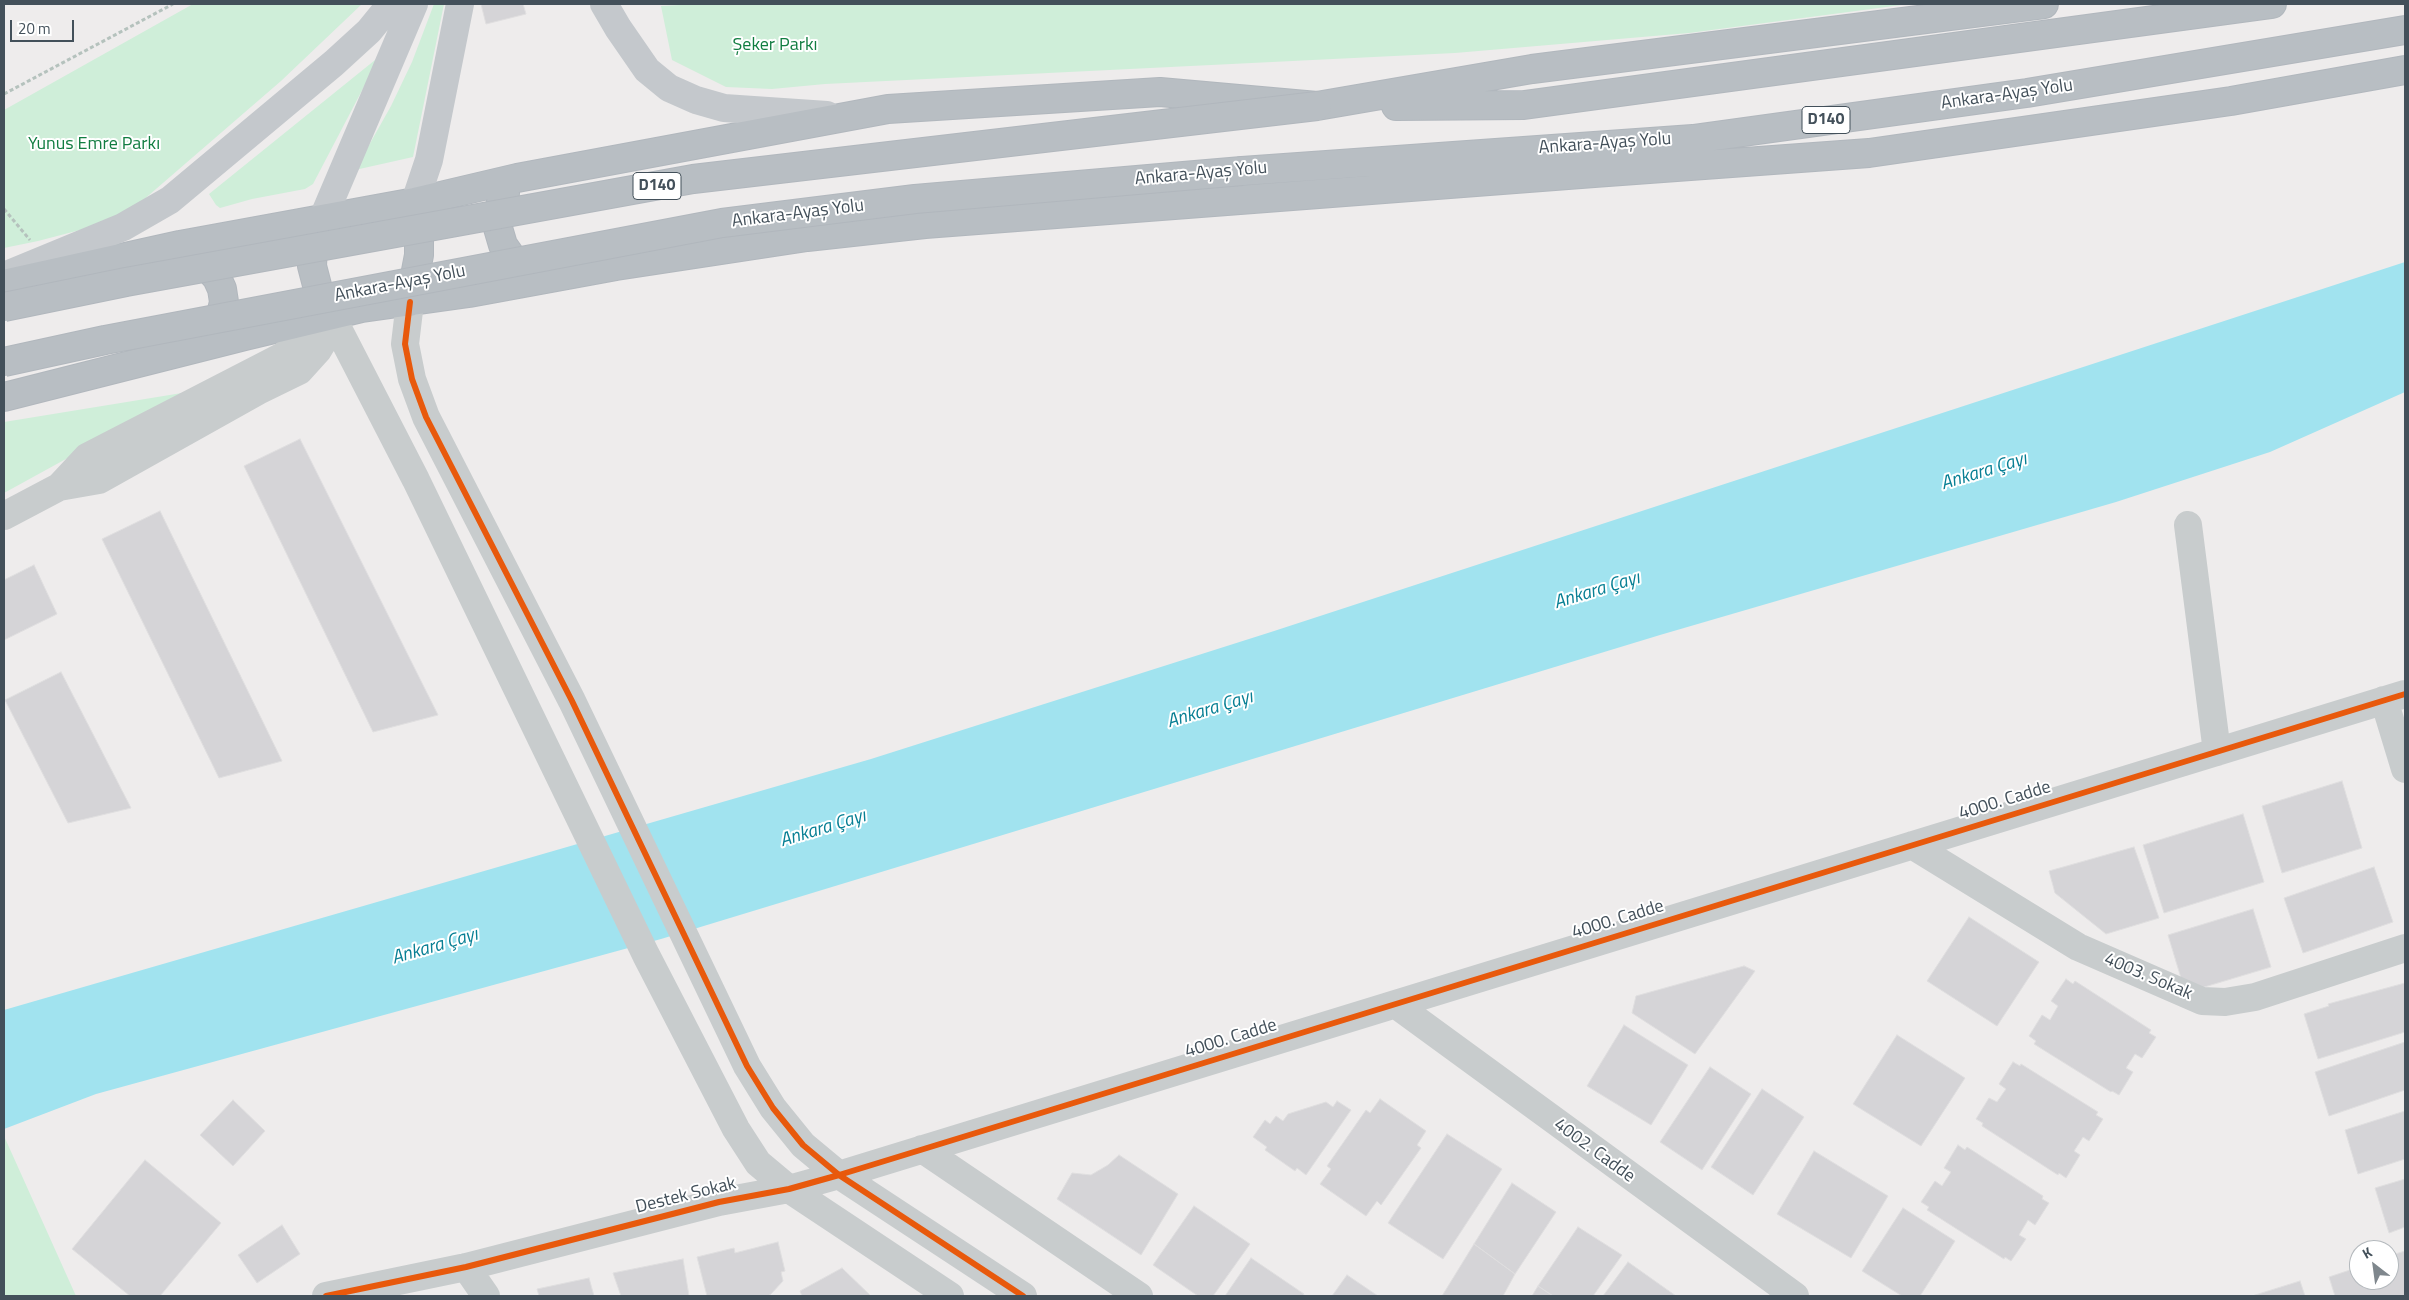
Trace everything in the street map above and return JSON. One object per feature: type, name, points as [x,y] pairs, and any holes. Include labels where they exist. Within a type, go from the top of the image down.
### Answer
[{"type":"highway","points":[[4,284],[151,252],[415,202],[517,178],[841,116],[917,106],[1160,92],[1317,106],[1532,69],[2044,4]]},
{"type":"highway","name":"D140","points":[[4,308],[126,282],[693,179],[1317,106],[1524,105],[2272,4]]},
{"type":"highway","name":"Ankara-Ayaş Yolu","points":[[4,362],[105,340],[722,223],[915,199],[1242,170],[1692,139],[2027,93],[2405,30]]},
{"type":"highway","points":[[4,397],[362,308],[410,302],[616,266],[807,237],[925,224],[1869,153],[2231,101],[2405,70]]},
{"type":"highway","points":[[1351,161],[1594,173]]},
{"type":"highway","points":[[517,178],[505,192],[499,209],[498,228],[503,246],[513,261],[527,272],[544,279]]},
{"type":"highway","points":[[410,302],[417,274],[420,246],[415,202]]},
{"type":"highway","points":[[323,218],[314,241],[312,266],[318,290],[331,315]]},
{"type":"highway","points":[[151,252],[175,251],[200,258],[217,278],[222,290],[224,302],[218,328],[207,338],[180,353]]},
{"type":"main road","points":[[4,276],[123,227],[170,200],[334,63],[369,31],[391,4]]},
{"type":"main road","points":[[323,218],[414,4]]},
{"type":"main road","points":[[415,202],[429,160],[460,4]]},
{"type":"main road","points":[[604,4],[647,70],[669,88],[696,100],[724,108],[841,116]]},
{"type":"street","points":[[410,302],[405,344],[412,379],[426,417],[628,817],[747,1066],[773,1108],[803,1145],[839,1175],[1022,1296]]},
{"type":"street","points":[[4,516],[59,487],[99,480],[258,391],[299,371],[318,350],[327,335],[331,315]]},
{"type":"street","points":[[331,315],[416,480],[646,955],[736,1129],[758,1163],[788,1189],[933,1292]]},
{"type":"street","points":[[2188,525],[2217,752]]},
{"type":"street","points":[[2395,697],[2405,769]]},
{"type":"street","name":"4000. Cadde","points":[[839,1175],[2395,697]]},
{"type":"street","name":"4003. Sokak","points":[[1912,845],[2078,947],[2202,1001],[2226,1002],[2255,997],[2405,948]]},
{"type":"street","name":"4002. Cadde","points":[[1395,1004],[1795,1296]]},
{"type":"street","points":[[922,1149],[1139,1296]]},
{"type":"street","name":"Destek Sokak","points":[[326,1296],[466,1267],[719,1202],[788,1189],[839,1175]]},
{"type":"street","points":[[466,1267],[486,1296]]},
{"type":"path","points":[[4,94],[173,4]]},
{"type":"path","points":[[4,209],[45,258]]},
{"type":"green space","name":"Yunus Emre Parkı","points":[[193,4],[362,4],[281,81],[134,208],[84,229],[4,248],[4,110]]},
{"type":"green space","points":[[434,4],[444,4],[413,157],[355,170],[391,106],[412,62]]},
{"type":"green space","name":"Şeker Parkı","points":[[699,4],[1909,4],[1689,33],[1455,53],[825,84],[772,89],[726,87],[672,60],[661,6]]},
{"type":"green space","points":[[380,56],[313,184],[305,189],[252,199],[220,208],[216,205],[209,194]]},
{"type":"green space","points":[[188,392],[4,493],[4,422]]},
{"type":"green space","points":[[4,1136],[76,1296],[4,1296]]},
{"type":"water","name":"Ankara Çayı","points":[[2405,262],[2405,392],[2270,452],[2116,502],[1660,635],[661,939],[96,1094],[4,1129],[4,1010],[871,759],[1271,632]]},
{"type":"building","points":[[481,4],[523,4],[526,14],[486,24]]},
{"type":"building","points":[[300,439],[438,715],[373,732],[244,466]]},
{"type":"building","points":[[160,511],[282,761],[219,778],[102,539]]},
{"type":"building","points":[[34,565],[57,614],[4,640],[4,580]]},
{"type":"building","points":[[61,672],[131,808],[68,823],[5,700]]},
{"type":"building","points":[[2342,781],[2362,848],[2282,873],[2262,806]]},
{"type":"building","points":[[2243,814],[2264,882],[2164,913],[2143,845]]},
{"type":"building","points":[[2134,847],[2159,918],[2106,934],[2055,893],[2049,871]]},
{"type":"building","points":[[2374,867],[2393,922],[2303,953],[2284,898]]},
{"type":"building","points":[[2253,909],[2271,967],[2201,988],[2181,978],[2168,935]]},
{"type":"building","points":[[1969,917],[2039,962],[1997,1026],[1927,981]]},
{"type":"building","points":[[1744,966],[1755,971],[1695,1054],[1632,1013],[1636,996]]},
{"type":"building","points":[[2066,979],[2073,984],[2075,981],[2151,1030],[2149,1033],[2156,1037],[2142,1058],[2135,1054],[2126,1068],[2133,1072],[2119,1095],[2111,1092],[2034,1044],[2036,1041],[2029,1036],[2042,1015],[2050,1020],[2058,1006],[2051,1001]]},
{"type":"building","points":[[2405,983],[2405,1032],[2318,1059],[2304,1014],[2329,1006],[2328,1004]]},
{"type":"building","points":[[1624,1025],[1688,1065],[1651,1125],[1587,1086]]},
{"type":"building","points":[[1897,1035],[1965,1078],[1921,1146],[1853,1104]]},
{"type":"building","points":[[2405,1042],[2405,1090],[2329,1116],[2315,1072]]},
{"type":"building","points":[[2013,1062],[2020,1066],[2021,1064],[2098,1112],[2096,1115],[2103,1119],[2089,1141],[2083,1137],[2074,1151],[2080,1155],[2066,1178],[2059,1173],[2058,1175],[1982,1126],[1983,1123],[1976,1119],[1989,1098],[1997,1102],[2006,1089],[1999,1084]]},
{"type":"building","points":[[1710,1067],[1751,1094],[1702,1170],[1660,1142]]},
{"type":"building","points":[[1762,1089],[1804,1117],[1753,1195],[1711,1167]]},
{"type":"building","points":[[1380,1099],[1426,1131],[1417,1145],[1421,1148],[1381,1205],[1377,1201],[1366,1216],[1320,1184],[1331,1169],[1327,1166],[1366,1110],[1370,1113]]},
{"type":"building","points":[[233,1100],[265,1131],[233,1166],[200,1135]]},
{"type":"building","points":[[1337,1101],[1351,1110],[1306,1175],[1297,1168],[1295,1171],[1265,1150],[1267,1147],[1253,1137],[1265,1120],[1270,1124],[1276,1116],[1283,1121],[1288,1114],[1326,1102],[1333,1107]]},
{"type":"building","points":[[2405,1111],[2405,1159],[2358,1174],[2345,1130]]},
{"type":"building","points":[[1447,1134],[1502,1169],[1443,1259],[1388,1223]]},
{"type":"building","points":[[1958,1145],[1965,1150],[1967,1147],[2043,1196],[2042,1199],[2049,1203],[2035,1225],[2028,1220],[2019,1235],[2026,1239],[2011,1261],[2005,1257],[2004,1259],[1927,1210],[1929,1207],[1921,1202],[1935,1181],[1942,1186],[1951,1172],[1944,1168]]},
{"type":"building","points":[[1814,1151],[1888,1196],[1851,1258],[1777,1214]]},
{"type":"building","points":[[1119,1155],[1178,1194],[1141,1255],[1057,1199],[1072,1173],[1091,1175],[1108,1165]]},
{"type":"building","points":[[145,1160],[221,1223],[160,1296],[130,1296],[72,1249]]},
{"type":"building","points":[[2405,1179],[2405,1227],[2389,1233],[2375,1188]]},
{"type":"building","points":[[1512,1183],[1556,1212],[1515,1274],[1474,1244]]},
{"type":"building","points":[[1194,1206],[1250,1244],[1213,1296],[1198,1296],[1153,1265]]},
{"type":"building","points":[[1903,1208],[1955,1241],[1920,1296],[1902,1296],[1862,1271]]},
{"type":"building","points":[[282,1225],[300,1254],[257,1283],[238,1255]]},
{"type":"building","points":[[1578,1227],[1622,1255],[1593,1296],[1553,1296],[1538,1286]]},
{"type":"building","points":[[778,1242],[785,1271],[781,1272],[783,1281],[771,1294],[768,1296],[707,1296],[697,1257],[734,1248],[735,1253]]},
{"type":"building","points":[[1474,1244],[1515,1274],[1503,1296],[1442,1296]]},
{"type":"building","points":[[2405,1251],[2405,1296],[2335,1296],[2329,1277],[2349,1270],[2349,1290],[2399,1290],[2399,1253]]},
{"type":"building","points":[[1251,1258],[1304,1294],[1303,1296],[1225,1296]]},
{"type":"building","points":[[683,1259],[689,1296],[621,1296],[613,1273]]},
{"type":"building","points":[[1628,1262],[1676,1296],[1603,1296]]},
{"type":"building","points":[[842,1268],[871,1296],[802,1296],[800,1291]]},
{"type":"building","points":[[1347,1275],[1378,1296],[1332,1296]]},
{"type":"building","points":[[589,1278],[594,1296],[539,1296],[537,1289]]},
{"type":"building","points":[[2300,1281],[2305,1296],[2252,1296]]},
{"type":"building","points":[[1538,1286],[1553,1296],[1532,1296]]},
{"type":"cycle path","points":[[410,302],[405,344],[412,379],[426,417],[572,701],[747,1066],[773,1108],[803,1145],[839,1175],[1023,1296]]},
{"type":"cycle path","points":[[326,1296],[466,1267],[719,1202],[789,1189],[839,1175],[2405,694]]}]
